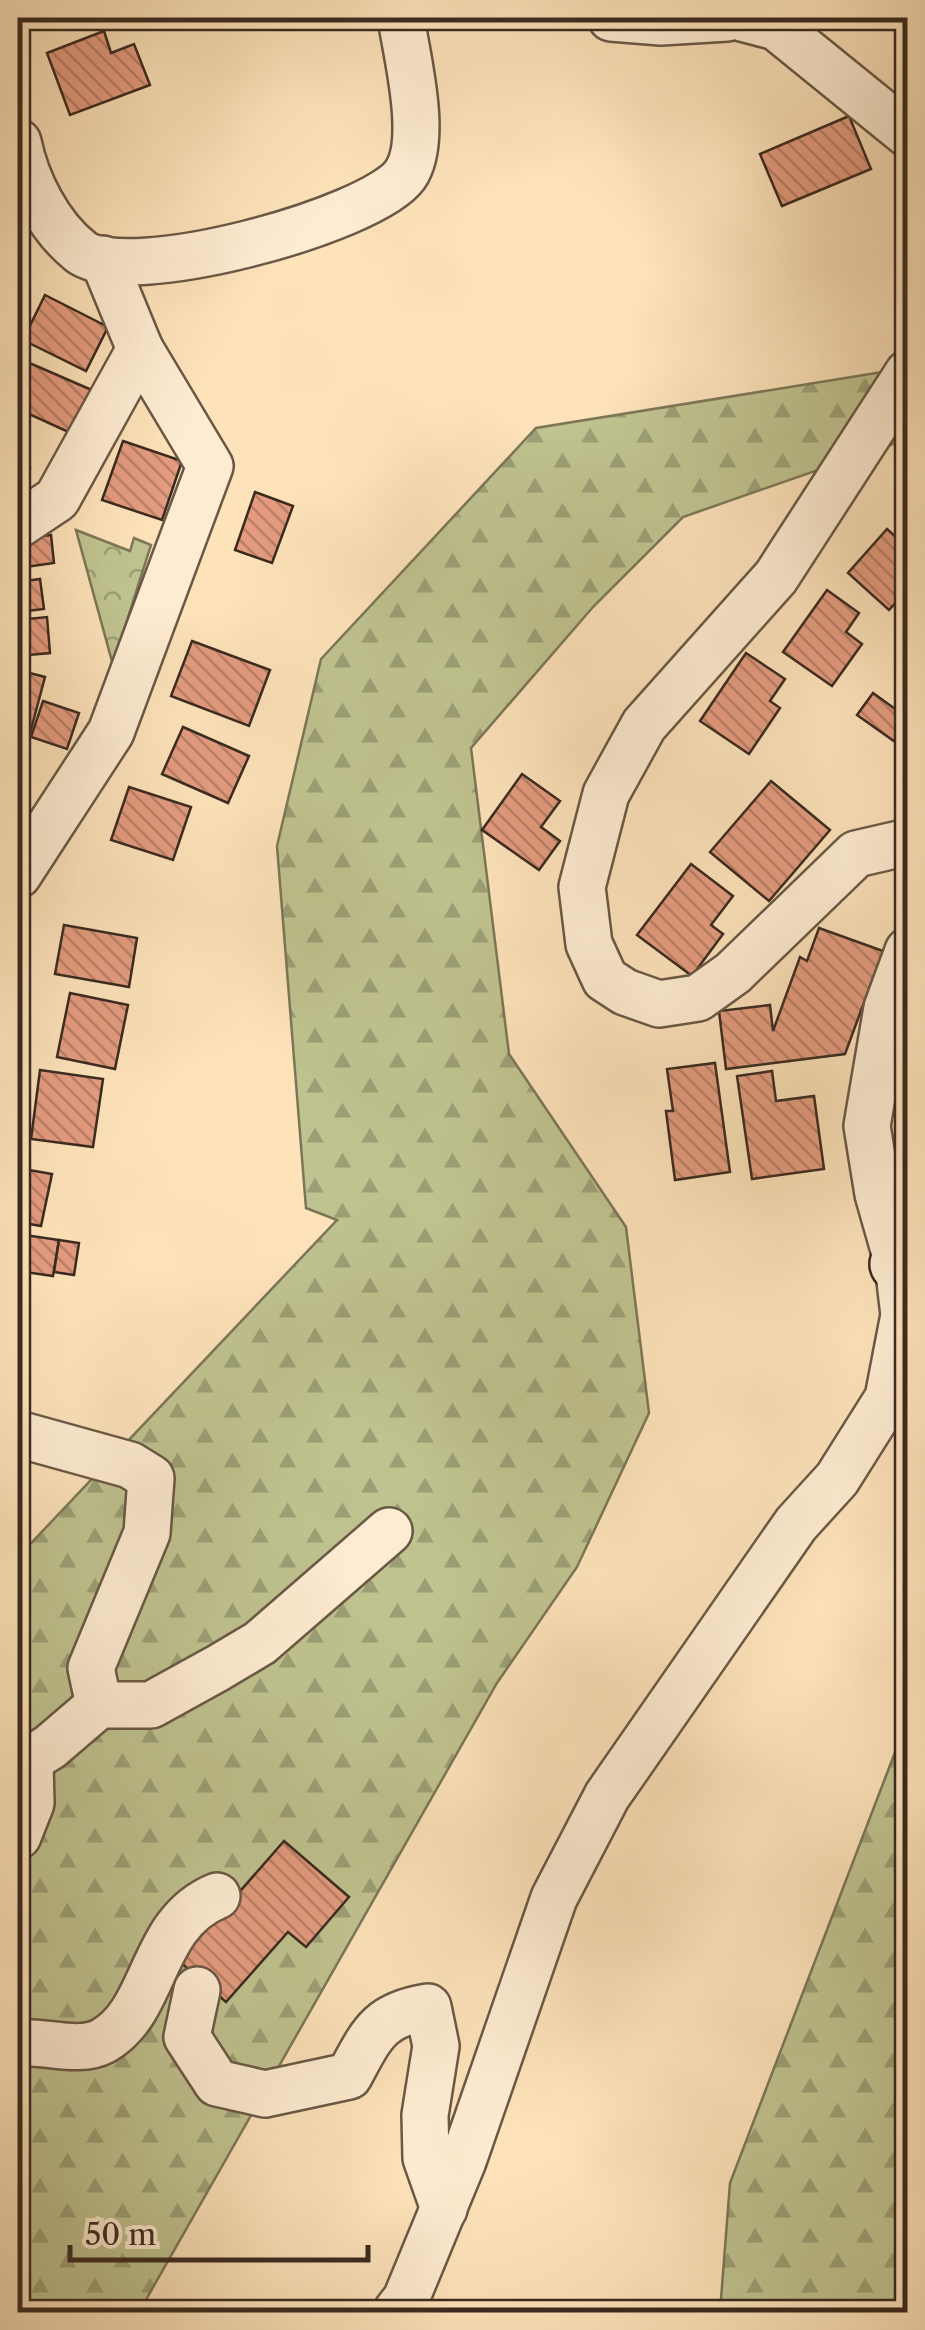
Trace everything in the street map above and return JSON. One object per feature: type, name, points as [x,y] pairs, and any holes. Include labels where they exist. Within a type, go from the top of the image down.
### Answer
[{"type":"street","points":[[18,142],[24,174],[46,211],[83,254],[116,263],[175,258],[331,221],[377,198],[406,174],[418,134],[401,18]]},
{"type":"street","points":[[610,18],[660,22],[727,18]]},
{"type":"street","points":[[742,18],[776,27],[908,134]]},
{"type":"street","points":[[18,875],[111,732],[210,466],[140,349],[104,259]]},
{"type":"street","points":[[18,525],[57,498],[140,349]]},
{"type":"street","points":[[908,373],[776,577],[644,724],[606,794],[596,831],[582,887],[588,944],[605,979],[625,992],[659,1004],[698,998],[733,973],[856,854],[908,842]]},
{"type":"street","points":[[396,2312],[444,2209],[554,1898],[607,1796],[796,1524],[837,1479],[888,1398],[904,1315],[903,1257],[878,1194],[867,1126],[887,1008],[908,951]]},
{"type":"street","points":[[18,1434],[130,1465],[150,1478],[147,1533],[90,1668],[99,1705]]},
{"type":"street","points":[[18,1836],[31,1803],[24,1763],[99,1705],[151,1705],[246,1651],[389,1531]]},
{"type":"street","points":[[18,2042],[80,2046],[102,2042],[125,2022],[163,1944],[196,1905],[218,1896]]},
{"type":"street","points":[[197,1990],[188,2037],[217,2084],[265,2094],[349,2076],[370,2040],[395,2012],[428,2008],[436,2046],[425,2115],[426,2158],[444,2209]]},
{"type":"green space","points":[[907,368],[907,439],[683,517],[593,607],[471,748],[509,1054],[626,1227],[649,1413],[577,1567],[497,1683],[139,2312],[18,2312],[18,1557],[337,1220],[306,1208],[277,846],[321,659],[536,428]]},
{"type":"green space","points":[[76,530],[130,551],[134,538],[151,545],[113,665]]},
{"type":"green space","points":[[907,1721],[907,2312],[720,2312],[730,2183]]},
{"type":"building","points":[[880,18],[908,18],[908,42]]},
{"type":"building","points":[[104,31],[111,53],[134,44],[150,85],[70,115],[47,53]]},
{"type":"building","points":[[849,116],[871,169],[782,206],[760,154]]},
{"type":"building","points":[[45,295],[108,327],[86,371],[23,340]]},
{"type":"building","points":[[18,358],[94,391],[75,435],[18,409]]},
{"type":"building","points":[[123,441],[182,461],[162,520],[102,500]]},
{"type":"building","points":[[18,464],[30,468],[18,506]]},
{"type":"building","points":[[255,492],[293,506],[272,563],[235,550]]},
{"type":"building","points":[[887,529],[908,548],[908,589],[889,610],[848,573]]},
{"type":"building","points":[[51,535],[54,563],[18,568],[18,539]]},
{"type":"building","points":[[40,579],[44,609],[18,612],[18,582]]},
{"type":"building","points":[[827,590],[859,613],[846,632],[862,644],[832,686],[783,652]]},
{"type":"building","points":[[47,617],[50,653],[18,656],[18,620]]},
{"type":"building","points":[[192,641],[270,670],[249,726],[171,696]]},
{"type":"building","points":[[746,653],[785,679],[770,701],[780,708],[749,754],[700,721]]},
{"type":"building","points":[[18,670],[45,677],[29,737],[18,734]]},
{"type":"building","points":[[873,693],[898,711],[908,697],[908,751],[857,715]]},
{"type":"building","points":[[43,701],[79,713],[67,749],[31,737]]},
{"type":"building","points":[[183,727],[249,756],[228,803],[162,774]]},
{"type":"building","points":[[522,774],[560,801],[541,827],[560,841],[539,870],[482,830]]},
{"type":"building","points":[[771,781],[830,830],[769,901],[710,852]]},
{"type":"building","points":[[129,787],[191,807],[173,860],[111,840]]},
{"type":"building","points":[[691,864],[733,896],[711,925],[723,934],[692,976],[637,935]]},
{"type":"building","points":[[64,925],[137,938],[129,987],[55,974]]},
{"type":"building","points":[[819,928],[883,951],[845,1054],[726,1069],[719,1011],[770,1005],[773,1031],[800,957],[807,961]]},
{"type":"building","points":[[70,993],[128,1005],[115,1069],[57,1057]]},
{"type":"building","points":[[715,1063],[730,1172],[675,1180],[666,1111],[673,1111],[667,1069]]},
{"type":"building","points":[[40,1070],[103,1079],[93,1147],[31,1139]]},
{"type":"building","points":[[772,1071],[776,1101],[814,1096],[824,1169],[752,1179],[737,1076]]},
{"type":"building","points":[[18,1168],[52,1174],[41,1226],[18,1222]]},
{"type":"building","points":[[18,1234],[59,1240],[53,1276],[18,1271]]},
{"type":"building","points":[[59,1240],[79,1243],[74,1275],[54,1272]]},
{"type":"building","points":[[284,1841],[349,1897],[306,1947],[288,1932],[226,2002],[179,1961]]}]
